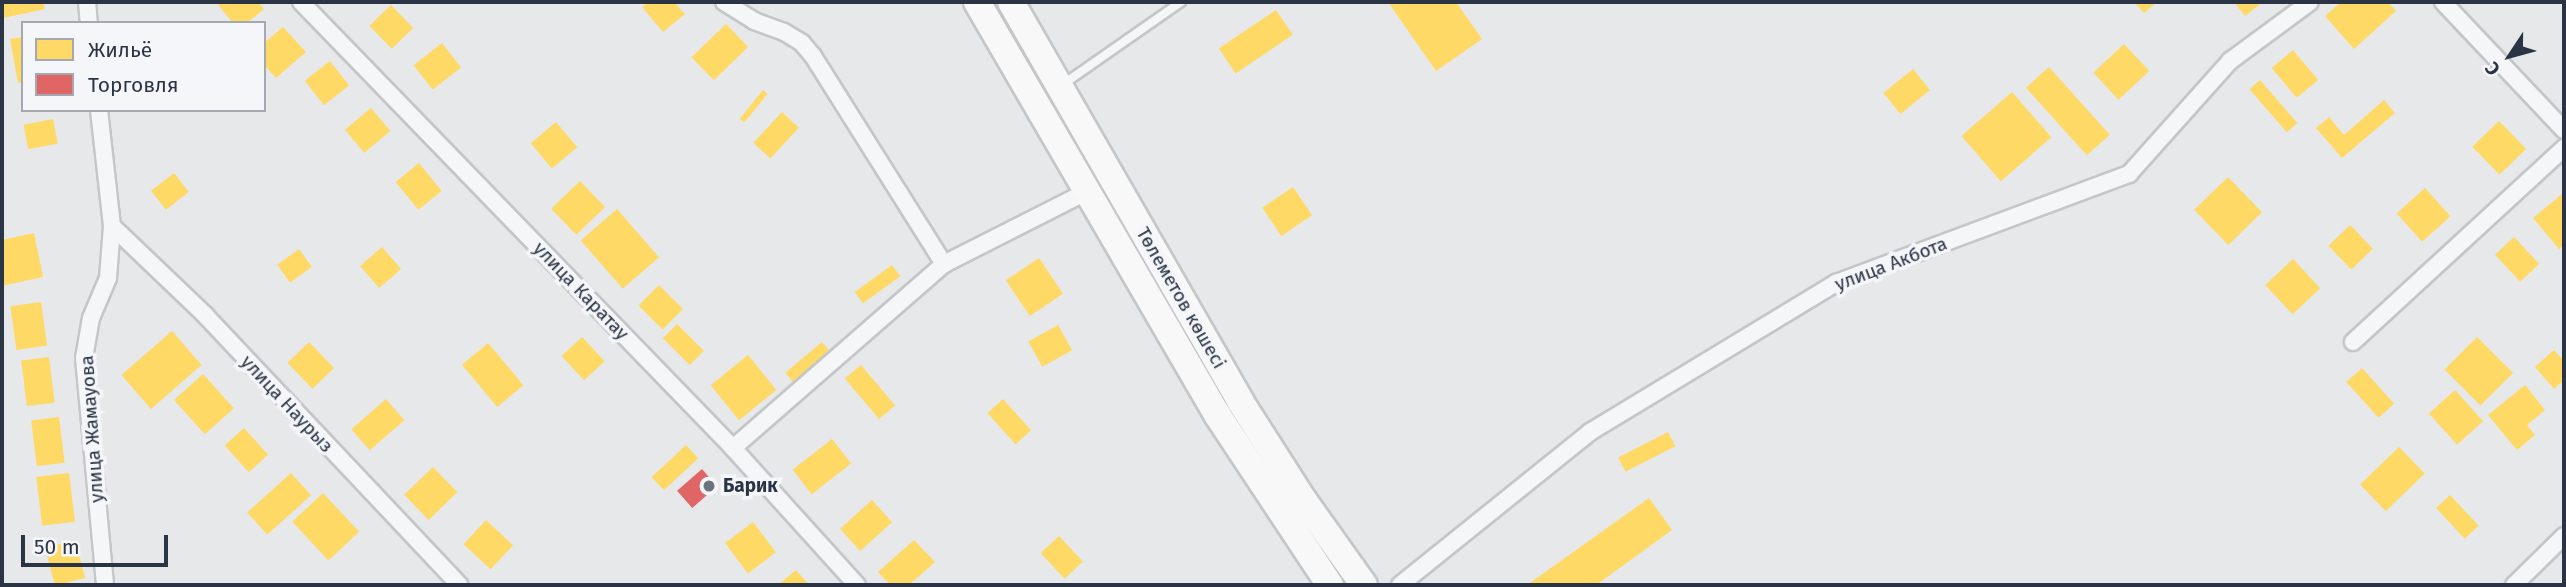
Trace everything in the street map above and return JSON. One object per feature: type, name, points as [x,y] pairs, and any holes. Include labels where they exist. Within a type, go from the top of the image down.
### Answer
[{"type":"main road","name":"Төлеметов көшесі","points":[[977,2],[1219,416],[1330,585]]},
{"type":"main road","name":"Төлеметов көшесі","points":[[1011,2],[1240,401],[1364,585]]},
{"type":"street","points":[[87,2],[89,21]]},
{"type":"street","name":"улица Каратау","points":[[301,2],[733,448],[857,585]]},
{"type":"street","points":[[724,2],[754,21],[785,32],[808,50],[944,264]]},
{"type":"street","name":"улица Акбота","points":[[1399,585],[1590,432],[1836,283],[2129,174],[2230,61],[2310,2]]},
{"type":"street","points":[[2443,2],[2564,130]]},
{"type":"street","name":"улица Жамауова","points":[[99,112],[112,226],[108,278],[91,318],[84,358],[105,585]]},
{"type":"street","points":[[2353,342],[2564,148]]},
{"type":"street","points":[[733,448],[944,264],[1086,192]]},
{"type":"street","name":"улица Наурыз","points":[[112,226],[205,315],[459,585]]},
{"type":"street","points":[[2514,585],[2564,536]]},
{"type":"lane","points":[[1059,87],[1181,2]]},
{"type":"building: Жильё","points":[[2,2],[43,2],[45,9],[3,18]]},
{"type":"building: Жильё","points":[[223,2],[258,2],[264,9],[249,21],[231,21],[218,5]]},
{"type":"building: Жильё","points":[[649,2],[674,2],[685,14],[663,32],[642,7]]},
{"type":"building: Жильё","points":[[1388,2],[1456,2],[1482,39],[1436,71]]},
{"type":"building: Жильё","points":[[2134,2],[2157,2],[2144,13]]},
{"type":"building: Жильё","points":[[2234,2],[2263,2],[2245,16]]},
{"type":"building: Жильё","points":[[2341,2],[2388,2],[2396,11],[2354,49],[2325,16]]},
{"type":"building: Жильё","points":[[391,5],[413,28],[392,49],[369,26]]},
{"type":"building: Жильё","points":[[1276,10],[1293,35],[1236,73],[1219,49]]},
{"type":"building: Жильё","points":[[726,24],[748,47],[714,80],[691,57]]},
{"type":"building: Жильё","points":[[283,27],[306,52],[276,78],[266,67],[266,41]]},
{"type":"building: Жильё","points":[[21,37],[21,82],[18,83],[10,39]]},
{"type":"building: Жильё","points":[[442,43],[461,67],[433,90],[414,65]]},
{"type":"building: Жильё","points":[[2124,44],[2149,71],[2119,100],[2093,73]]},
{"type":"building: Жильё","points":[[2293,50],[2318,80],[2297,98],[2272,68]]},
{"type":"building: Жильё","points":[[330,61],[349,85],[324,105],[305,81]]},
{"type":"building: Жильё","points":[[2049,67],[2110,135],[2087,155],[2026,88]]},
{"type":"building: Жильё","points":[[1913,69],[1930,90],[1900,114],[1883,93]]},
{"type":"building: Жильё","points":[[2260,80],[2297,123],[2287,132],[2249,89]]},
{"type":"building: Жильё","points":[[763,90],[768,94],[744,123],[740,119]]},
{"type":"building: Жильё","points":[[2012,92],[2051,137],[2001,181],[1961,136]]},
{"type":"building: Жильё","points":[[2384,100],[2395,113],[2342,158],[2316,128],[2329,117],[2344,135]]},
{"type":"building: Жильё","points":[[371,108],[390,131],[364,153],[345,130]]},
{"type":"building: Жильё","points":[[782,112],[799,128],[770,158],[753,143]]},
{"type":"building: Жильё","points":[[53,119],[58,144],[28,149],[24,125]]},
{"type":"building: Жильё","points":[[2499,121],[2526,149],[2499,175],[2472,147]]},
{"type":"building: Жильё","points":[[556,122],[577,147],[552,168],[531,143]]},
{"type":"building: Жильё","points":[[419,163],[442,191],[418,210],[396,182]]},
{"type":"building: Жильё","points":[[174,173],[189,192],[166,210],[151,191]]},
{"type":"building: Жильё","points":[[2228,177],[2262,212],[2228,245],[2194,210]]},
{"type":"building: Жильё","points":[[580,181],[605,207],[576,235],[551,209]]},
{"type":"building: Жильё","points":[[1293,187],[1312,215],[1281,236],[1262,208]]},
{"type":"building: Жильё","points":[[2425,188],[2450,216],[2422,242],[2397,213]]},
{"type":"building: Жильё","points":[[2562,194],[2564,245],[2559,249],[2533,218]]},
{"type":"building: Жильё","points":[[617,209],[659,257],[623,289],[581,240]]},
{"type":"building: Жильё","points":[[2350,225],[2373,249],[2351,270],[2328,246]]},
{"type":"building: Жильё","points":[[34,233],[43,277],[2,286],[2,240]]},
{"type":"building: Жильё","points":[[2514,237],[2539,264],[2520,282],[2495,255]]},
{"type":"building: Жильё","points":[[382,247],[401,269],[379,288],[360,266]]},
{"type":"building: Жильё","points":[[299,249],[312,267],[290,283],[277,265]]},
{"type":"building: Жильё","points":[[1039,258],[1063,294],[1030,316],[1006,280]]},
{"type":"building: Жильё","points":[[2293,259],[2320,288],[2292,314],[2265,285]]},
{"type":"building: Жильё","points":[[892,265],[900,276],[863,303],[855,292]]},
{"type":"building: Жильё","points":[[659,285],[683,309],[663,330],[638,306]]},
{"type":"building: Жильё","points":[[41,302],[47,346],[16,350],[10,306]]},
{"type":"building: Жильё","points":[[677,324],[704,351],[690,365],[663,338]]},
{"type":"building: Жильё","points":[[1058,325],[1072,350],[1042,367],[1028,341]]},
{"type":"building: Жильё","points":[[172,331],[202,365],[151,409],[121,375]]},
{"type":"building: Жильё","points":[[582,337],[605,361],[584,380],[562,356]]},
{"type":"building: Жильё","points":[[2477,337],[2513,373],[2481,406],[2444,370]]},
{"type":"building: Жильё","points":[[309,342],[334,368],[312,389],[287,363]]},
{"type":"building: Жильё","points":[[822,342],[832,354],[796,385],[785,373]]},
{"type":"building: Жильё","points":[[488,343],[523,385],[497,407],[462,365]]},
{"type":"building: Жильё","points":[[2554,350],[2564,361],[2564,380],[2554,389],[2535,367]]},
{"type":"building: Жильё","points":[[748,355],[776,390],[739,420],[711,385]]},
{"type":"building: Жильё","points":[[49,357],[55,403],[27,406],[21,360]]},
{"type":"building: Жильё","points":[[861,365],[895,406],[879,419],[845,378]]},
{"type":"building: Жильё","points":[[2362,368],[2394,404],[2379,418],[2346,382]]},
{"type":"building: Жильё","points":[[203,374],[234,408],[205,434],[174,400]]},
{"type":"building: Жильё","points":[[2525,385],[2545,410],[2527,425],[2535,435],[2517,450],[2488,415]]},
{"type":"building: Жильё","points":[[2455,390],[2483,421],[2457,445],[2429,413]]},
{"type":"building: Жильё","points":[[386,399],[404,420],[370,450],[351,429]]},
{"type":"building: Жильё","points":[[1003,399],[1031,430],[1015,444],[987,413]]},
{"type":"building: Жильё","points":[[59,417],[65,463],[37,466],[31,420]]},
{"type":"building: Жильё","points":[[244,428],[268,455],[249,472],[225,445]]},
{"type":"building: Жильё","points":[[1668,432],[1675,446],[1625,472],[1618,457]]},
{"type":"building: Жильё","points":[[832,439],[851,463],[812,494],[793,470]]},
{"type":"building: Жильё","points":[[686,445],[698,458],[664,490],[652,477]]},
{"type":"building: Жильё","points":[[2399,447],[2425,474],[2386,511],[2360,485]]},
{"type":"building: Жильё","points":[[433,467],[457,492],[429,520],[404,495]]},
{"type":"building: Жильё","points":[[69,473],[75,522],[42,526],[36,477]]},
{"type":"building: Жильё","points":[[291,473],[311,495],[267,535],[247,512]]},
{"type":"building: Жильё","points":[[323,493],[359,532],[328,560],[292,522]]},
{"type":"building: Жильё","points":[[2450,495],[2479,526],[2465,539],[2436,508]]},
{"type":"building: Жильё","points":[[1649,498],[1672,530],[1596,585],[1527,585]]},
{"type":"building: Жильё","points":[[872,500],[892,522],[860,551],[840,529]]},
{"type":"building: Жильё","points":[[486,520],[513,545],[491,569],[463,544]]},
{"type":"building: Жильё","points":[[753,522],[776,552],[748,573],[725,543]]},
{"type":"building: Жильё","points":[[1059,536],[1083,562],[1065,579],[1041,553]]},
{"type":"building: Жильё","points":[[75,540],[85,578],[55,585],[45,548]]},
{"type":"building: Жильё","points":[[914,540],[935,562],[909,585],[890,585],[878,572]]},
{"type":"building: Жильё","points":[[796,570],[809,585],[778,585]]},
{"type":"building: Торговля","points":[[702,469],[717,486],[692,508],[677,491]]},
{"type":"place","name":"Барик","points":[[709,486]]}]
